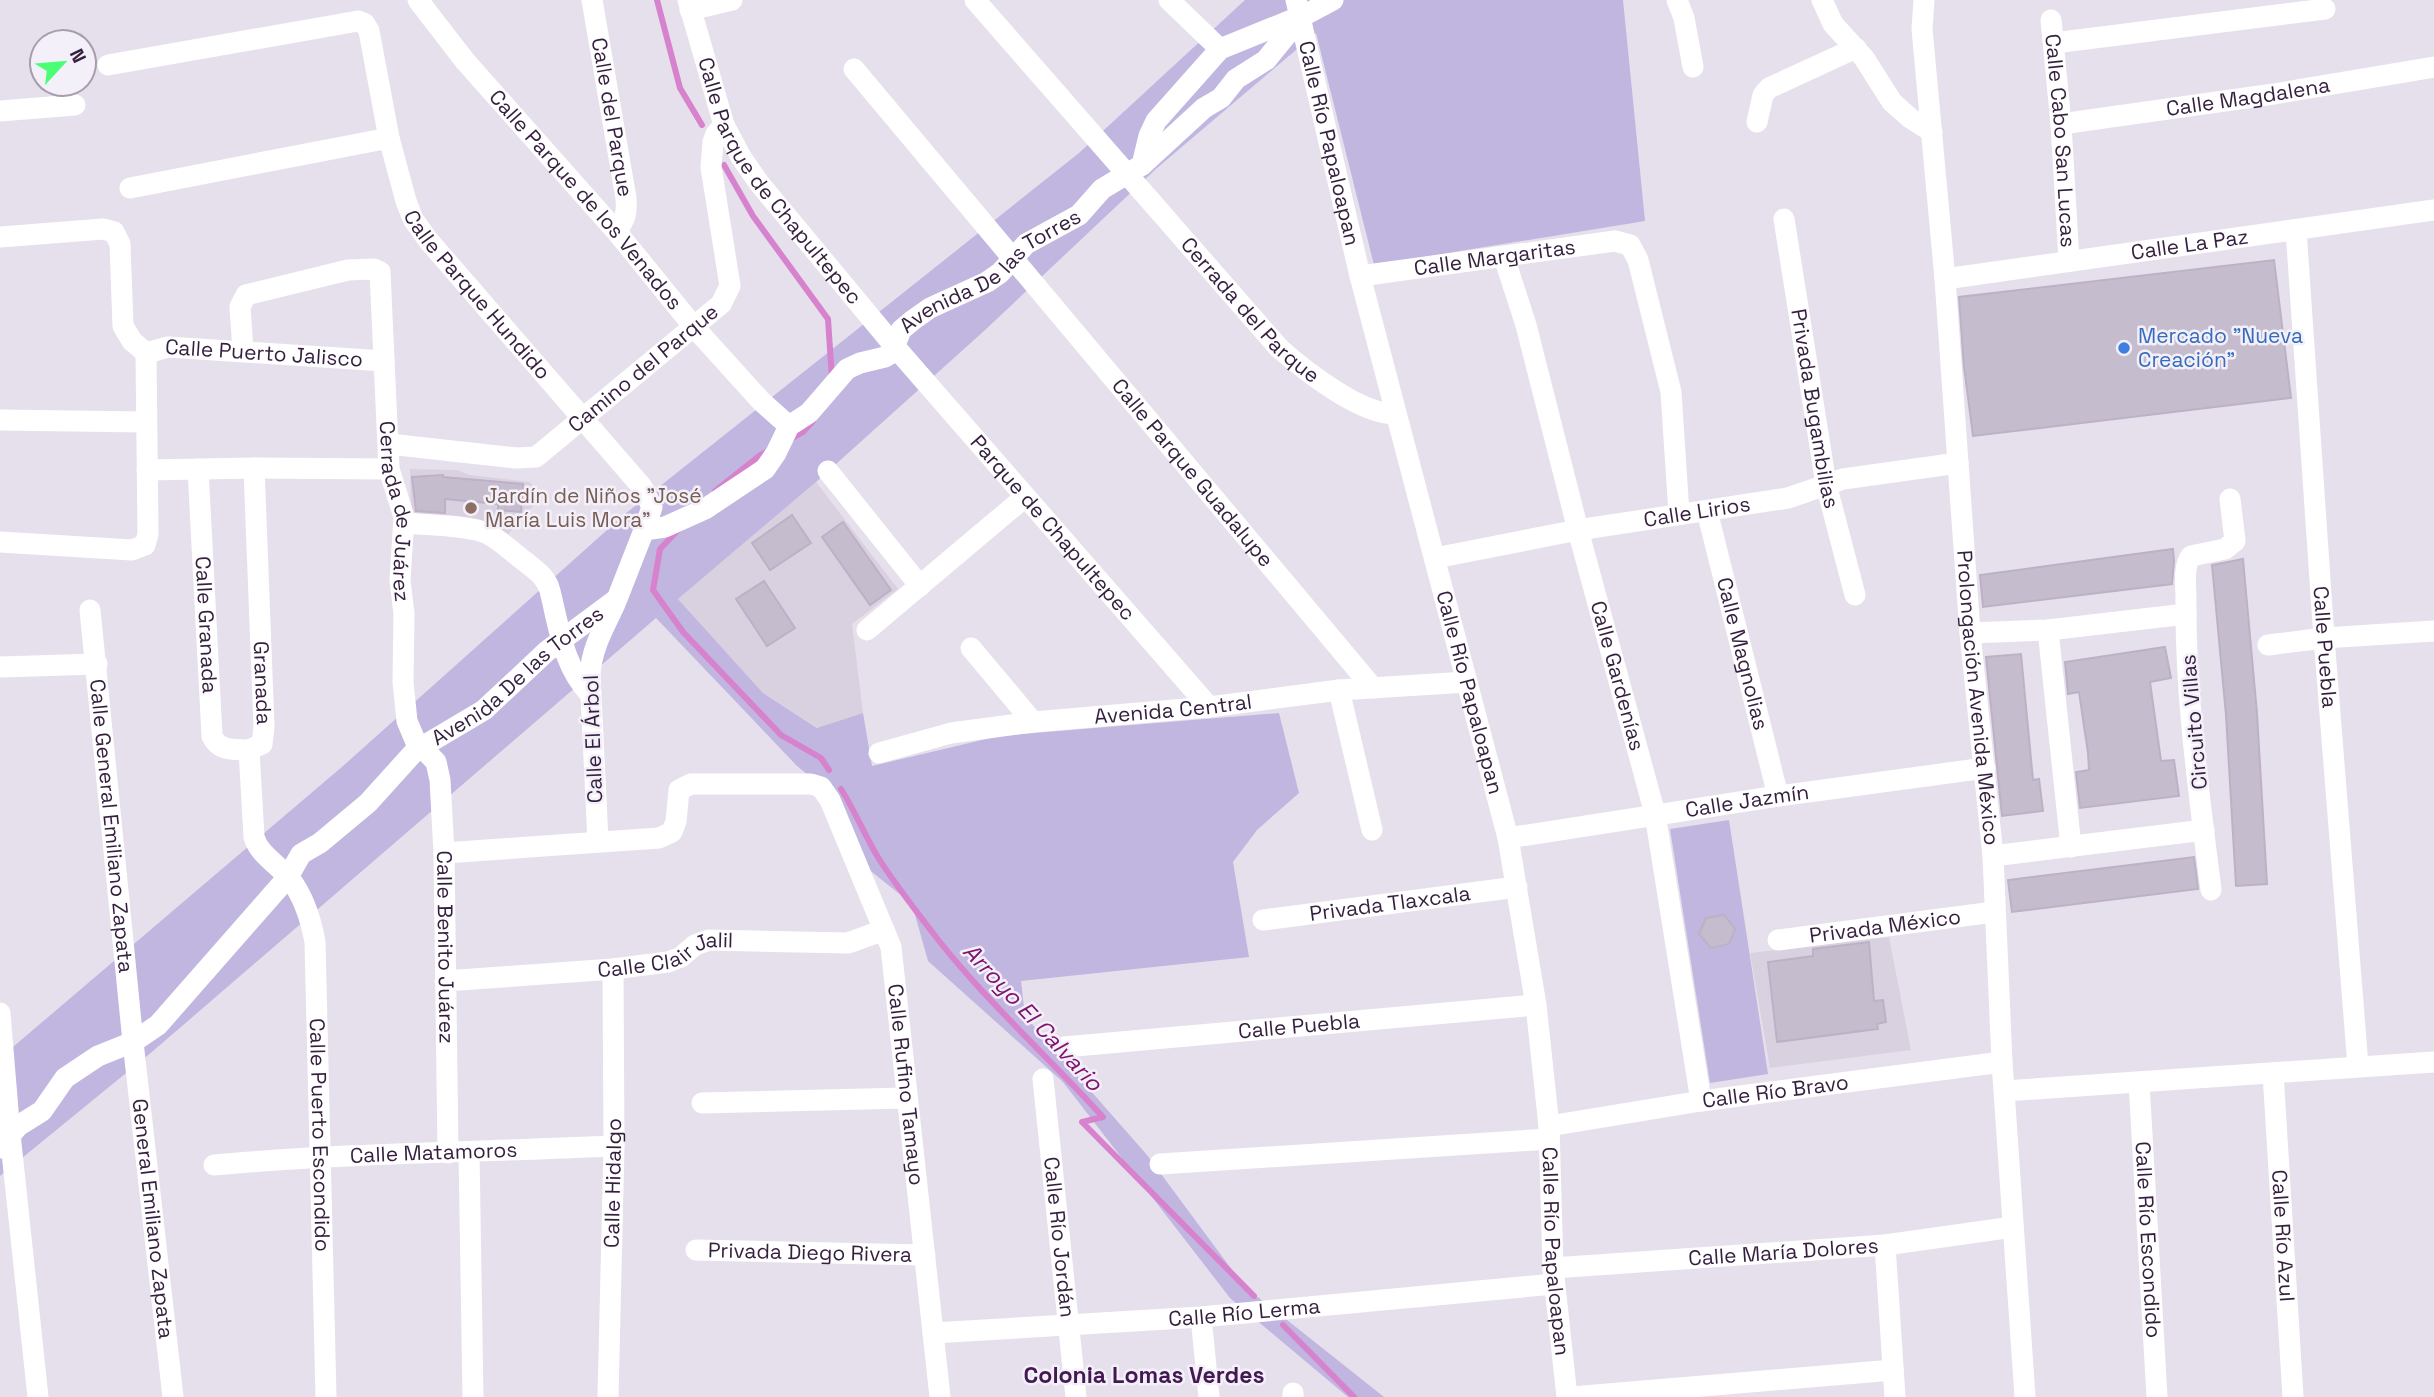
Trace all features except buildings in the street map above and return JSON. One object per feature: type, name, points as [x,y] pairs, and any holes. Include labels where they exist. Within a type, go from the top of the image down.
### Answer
[{"type":"street","name":"Calle Parque de los Venados","points":[[418,0],[465,61],[616,231],[694,327],[761,401],[789,426]]},
{"type":"street","name":"Calle del Parque","points":[[592,0],[626,198],[627,212],[616,231]]},
{"type":"street","points":[[689,5],[732,0]]},
{"type":"street","points":[[975,0],[1134,169]]},
{"type":"street","points":[[1169,0],[1220,49]]},
{"type":"street","name":"Avenida De las Torres","points":[[1134,169],[1156,121],[1220,49],[1298,8],[1333,0]]},
{"type":"street","points":[[1677,0],[1685,18],[1693,67]]},
{"type":"street","points":[[1822,0],[1833,24],[1856,48],[1892,102],[1932,132]]},
{"type":"street","name":"Prolongación Avenida México","points":[[1924,0],[1922,29],[1945,279],[1970,633],[1985,768],[2000,855],[1994,912],[2025,1397]]},
{"type":"street","name":"Calle Parque de Chapultepec","points":[[689,5],[724,125],[741,158],[895,348]]},
{"type":"street","name":"Avenida De las Torres","points":[[5,1141],[18,1126],[42,1111],[65,1078],[82,1066],[134,1042],[158,1025],[288,877],[301,854],[320,843],[368,803],[405,760],[422,746],[484,710],[561,639],[617,599],[644,530],[665,527],[705,509],[732,494],[770,464],[789,426],[809,413],[847,369],[885,357],[895,348],[901,330],[913,320],[930,308],[1000,274],[1026,244],[1079,215],[1102,188],[1134,169],[1204,108],[1221,98],[1236,79],[1266,60],[1298,8]]},
{"type":"street","name":"Calle Río Papaloapan","points":[[1298,8],[1360,276],[1508,838],[1536,1005],[1549,1133],[1553,1276],[1570,1397]]},
{"type":"street","points":[[2054,43],[2325,9]]},
{"type":"street","name":"Calle Cabo San Lucas","points":[[2051,20],[2061,124],[2069,261]]},
{"type":"street","name":"Calle Parque Hundido","points":[[108,65],[294,30],[358,21],[365,24],[369,30],[389,138],[409,210],[419,228],[647,495],[652,508],[644,530]]},
{"type":"street","points":[[1757,122],[1763,95],[1769,88],[1856,48]]},
{"type":"street","name":"Calle Magdalena","points":[[2061,124],[2274,94],[2434,67]]},
{"type":"street","name":"Calle Parque Guadalupe","points":[[854,69],[1373,688]]},
{"type":"street","points":[[0,111],[75,105]]},
{"type":"street","name":"Camino del Parque","points":[[389,444],[528,458],[543,453],[721,304],[730,286],[711,167],[713,142],[724,125]]},
{"type":"street","points":[[130,188],[389,138]]},
{"type":"street","name":"Cerrada del Parque","points":[[1134,169],[1279,348],[1334,389],[1381,413],[1396,414]]},
{"type":"street","name":"Calle La Paz","points":[[1945,279],[2434,210]]},
{"type":"street","name":"Privada Bugambilias","points":[[1784,219],[1826,484],[1855,596]]},
{"type":"street","points":[[0,237],[103,229],[114,232],[120,244],[123,326],[132,341],[146,353],[148,391],[145,422],[148,534],[145,545],[132,550],[0,542]]},
{"type":"street","name":"Calle Puebla","points":[[2296,230],[2324,638],[2358,1066]]},
{"type":"street","name":"Calle Margaritas","points":[[1360,276],[1615,241],[1629,245],[1639,260],[1671,392],[1679,514]]},
{"type":"street","name":"Calle Gardenías","points":[[1504,257],[1530,338],[1578,530],[1655,814],[1701,1101]]},
{"type":"street","name":"Cerrada de Juárez","points":[[243,351],[240,307],[243,297],[251,292],[348,270],[374,269],[380,272],[390,480],[402,509],[404,523],[400,580],[404,614],[403,682],[408,727],[422,746]]},
{"type":"street","name":"Calle Puerto Jalisco","points":[[146,353],[168,347],[384,360]]},
{"type":"street","name":"Parque de Chapultepec","points":[[895,348],[1209,707]]},
{"type":"street","points":[[0,420],[145,422]]},
{"type":"street","name":"Calle Lirios","points":[[1435,558],[1578,530],[1788,498],[1843,479],[1958,463]]},
{"type":"street","name":"Granada","points":[[254,468],[264,738],[260,747],[249,750],[256,844],[288,877]]},
{"type":"street","name":"Calle Granada","points":[[198,469],[212,736],[222,748],[249,750]]},
{"type":"street","points":[[148,470],[389,469]]},
{"type":"street","points":[[828,471],[920,586]]},
{"type":"street","points":[[867,630],[1025,497]]},
{"type":"street","name":"Circuito Villas","points":[[2211,890],[2190,719],[2186,614],[2188,560],[2194,555],[2230,548],[2235,541],[2230,499]]},
{"type":"street","name":"Calle Magnolias","points":[[1706,511],[1777,796]]},
{"type":"street","points":[[404,523],[475,530],[496,538],[544,577],[548,583],[567,658],[581,685],[590,694]]},
{"type":"street","name":"Calle El Árbol","points":[[598,841],[590,694],[591,656],[617,599]]},
{"type":"street","name":"Calle General Emiliano Zapata","points":[[90,610],[134,1042]]},
{"type":"street","points":[[1970,633],[2048,629],[2186,614]]},
{"type":"street","points":[[2048,629],[2071,847]]},
{"type":"street","points":[[2268,645],[2324,638],[2434,631]]},
{"type":"street","points":[[971,648],[1033,722]]},
{"type":"street","points":[[0,667],[97,664]]},
{"type":"street","name":"Avenida Central","points":[[879,753],[951,733],[1033,722],[1209,707],[1339,690],[1467,682]]},
{"type":"street","points":[[1339,690],[1371,830]]},
{"type":"street","name":"Calle Benito Juárez","points":[[422,746],[436,762],[440,774],[444,853],[448,1153]]},
{"type":"street","name":"Calle Jazmín","points":[[1508,838],[1777,796],[1985,768]]},
{"type":"street","name":"Calle Rufino Tamayo","points":[[598,841],[659,838],[672,832],[676,821],[679,790],[686,785],[811,784],[821,787],[830,800],[891,947],[940,1397]]},
{"type":"street","points":[[2000,855],[2204,830]]},
{"type":"street","points":[[444,853],[598,841]]},
{"type":"street","name":"Calle Puerto Escondido","points":[[288,877],[309,916],[315,942],[326,1397]]},
{"type":"street","name":"Privada Tlaxcala","points":[[1263,920],[1517,887]]},
{"type":"street","name":"Privada México","points":[[1778,940],[1994,912]]},
{"type":"street","name":"Calle Clair Jalil","points":[[445,981],[613,969],[676,960],[695,945],[709,940],[848,943],[884,930]]},
{"type":"street","name":"Calle Hidalgo","points":[[608,1397],[614,1146],[613,969]]},
{"type":"street","name":"Calle Puebla","points":[[1064,1047],[1536,1005]]},
{"type":"street","points":[[0,1013],[5,1141],[38,1397]]},
{"type":"street","name":"General Emiliano Zapata","points":[[134,1042],[173,1397]]},
{"type":"street","name":"Calle Río Bravo","points":[[1160,1164],[1549,1133],[1701,1101],[2002,1062]]},
{"type":"street","points":[[2004,1091],[2434,1062]]},
{"type":"street","name":"Calle Río Azul","points":[[2273,1073],[2293,1397]]},
{"type":"street","name":"Calle Río Jordán","points":[[1043,1079],[1076,1397]]},
{"type":"street","name":"Calle Río Escondido","points":[[2139,1082],[2157,1397]]},
{"type":"street","points":[[702,1103],[906,1098]]},
{"type":"street","name":"Calle Matamoros","points":[[214,1164],[319,1156],[614,1146]]},
{"type":"street","points":[[469,1153],[473,1397]]},
{"type":"street","name":"Calle María Dolores","points":[[1553,1276],[1885,1245],[2013,1227]]},
{"type":"street","points":[[1885,1245],[1895,1397]]},
{"type":"street","name":"Privada Diego Rivera","points":[[696,1250],[925,1255]]},
{"type":"street","name":"Calle Río Lerma","points":[[933,1333],[1201,1317],[1553,1276]]},
{"type":"street","points":[[1201,1317],[1209,1397]]},
{"type":"street","points":[[1570,1397],[1893,1370]]},
{"type":"shaded area","points":[[1245,0],[1623,0],[1645,221],[1374,265],[1316,33],[1157,168],[984,331],[816,482],[678,599],[763,693],[817,728],[863,713],[872,766],[999,736],[1279,713],[1299,793],[1257,830],[1233,862],[1249,957],[1021,981],[1025,1016],[1147,1155],[1244,1286],[1384,1397],[1348,1397],[1230,1298],[1063,1082],[928,961],[912,904],[867,868],[836,798],[797,766],[656,618],[153,1051],[0,1176],[0,1058],[343,766],[625,514],[1079,153]]},
{"type":"shaded area","name":"Jardín de Niños \"José María Luis Mora\"","points":[[410,469],[457,470],[470,475],[530,482],[541,497],[505,538],[411,519]]},
{"type":"shaded area","points":[[816,482],[898,589],[852,624],[863,713],[818,728],[763,693],[678,599]]},
{"type":"shaded area","points":[[1729,820],[1768,1074],[1710,1083],[1670,829]]},
{"type":"shaded area","points":[[1889,937],[1911,1050],[1770,1068],[1750,953]]},
{"type":"waterway","name":"Arroyo El Calvario","points":[[657,0],[680,88],[702,125]]},
{"type":"waterway","name":"Arroyo El Calvario","points":[[724,165],[753,216],[828,319],[832,379]]},
{"type":"waterway","name":"Arroyo El Calvario","points":[[789,440],[803,432],[813,421]]},
{"type":"waterway","name":"Arroyo El Calvario","points":[[715,491],[770,450]]},
{"type":"waterway","name":"Arroyo El Calvario","points":[[678,530],[660,549],[653,590],[683,632],[781,735],[821,758],[829,770]]},
{"type":"waterway","name":"Arroyo El Calvario","points":[[841,789],[884,867],[946,950],[989,999],[1103,1117],[1082,1122],[1254,1296]]},
{"type":"waterway","name":"Arroyo El Calvario","points":[[1283,1325],[1354,1397]]},
{"type":"place","name":"Mercado \"Nueva Creación\"","points":[[2124,348]]},
{"type":"place","name":"Jardín de Niños \"José María Luis Mora\"","points":[[471,508]]},
{"type":"district","name":"Colonia Lomas Verdes","points":[[1144,1375]]}]
